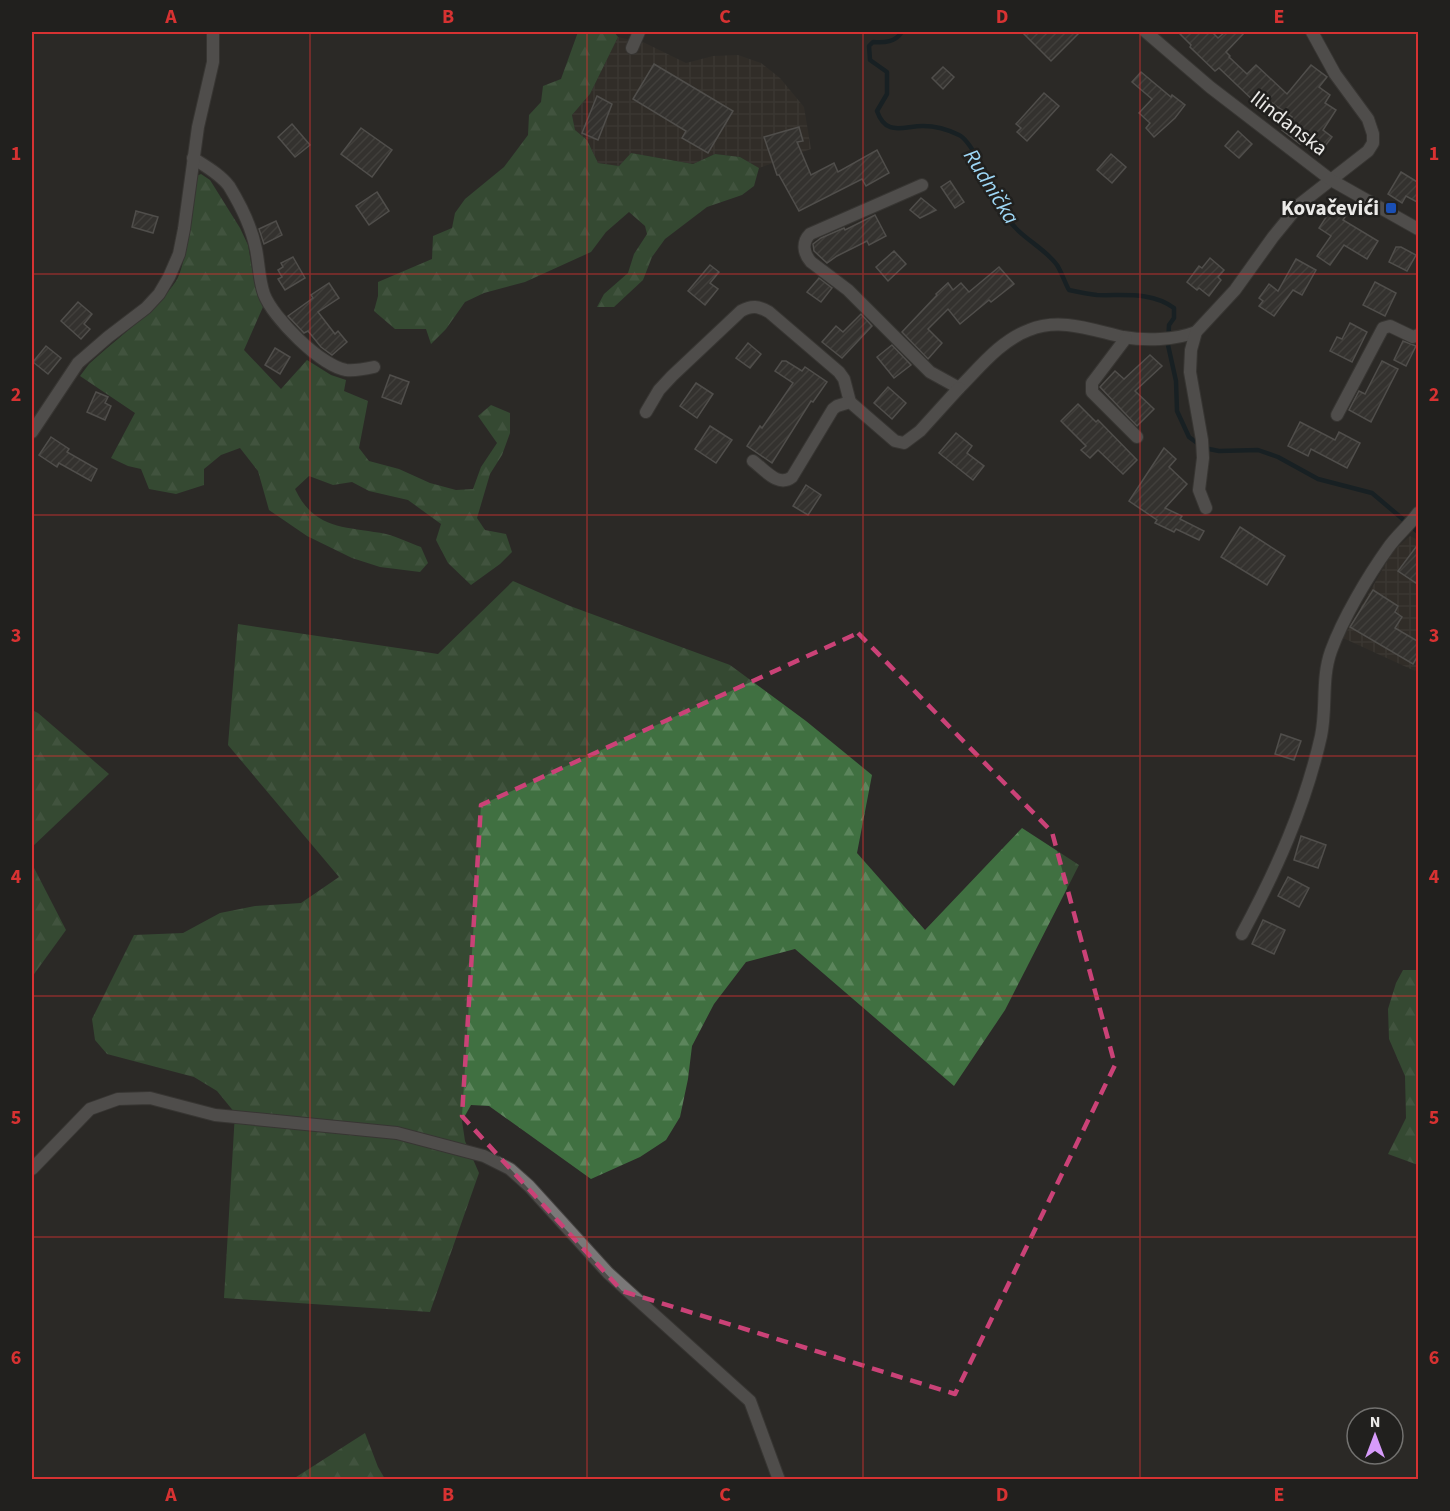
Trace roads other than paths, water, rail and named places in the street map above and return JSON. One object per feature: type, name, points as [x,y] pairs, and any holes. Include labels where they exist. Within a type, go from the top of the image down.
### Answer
[{"type":"street","points":[[32,432],[78,363],[146,308],[159,294],[169,277],[180,246],[198,127],[213,62],[213,32]]},
{"type":"street","points":[[632,48],[639,32]]},
{"type":"street","name":"Ilindanska","points":[[1146,32],[1210,87],[1331,180],[1419,229]]},
{"type":"street","points":[[1206,508],[1199,490],[1203,458],[1202,440],[1190,372],[1191,350],[1196,332],[1235,291],[1272,237],[1300,204],[1368,151],[1373,143],[1373,134],[1368,119],[1335,74],[1312,32]]},
{"type":"street","points":[[193,158],[228,185],[252,236],[268,303],[296,336],[311,351],[332,365],[346,370],[374,367]]},
{"type":"street","points":[[922,185],[810,234],[805,242],[805,252],[811,261],[848,290],[930,372],[959,388]]},
{"type":"street","points":[[646,412],[659,390],[672,376],[741,311],[751,306],[769,312],[839,372],[844,379],[850,402],[895,441],[904,443],[920,431],[1001,346],[1028,330],[1064,324],[1126,338],[1175,338],[1196,332]]},
{"type":"street","points":[[1337,415],[1383,328],[1390,326],[1413,337],[1419,335]]},
{"type":"street","points":[[1126,338],[1090,388],[1137,437]]},
{"type":"street","points":[[753,461],[780,481],[792,477],[833,409],[850,402]]},
{"type":"street","points":[[1242,934],[1269,883],[1293,828],[1321,735],[1325,672],[1331,650],[1346,618],[1390,545],[1416,517]]},
{"type":"street","points":[[32,1169],[90,1109],[118,1099],[150,1098],[215,1114],[397,1132],[484,1156],[510,1169],[529,1186],[608,1273],[750,1401],[779,1479]]},
{"type":"waterway","name":"Rudnička","points":[[902,32],[893,40],[873,42],[869,46],[870,60],[887,72],[887,94],[877,111],[881,119],[885,124],[896,128],[923,126],[941,128],[965,140],[978,159],[1007,217],[1018,230],[1052,259],[1059,268],[1069,290],[1097,295],[1146,297],[1174,308],[1174,318],[1169,325],[1168,345],[1176,381],[1177,411],[1189,437],[1204,448],[1219,451],[1258,450],[1278,457],[1318,479],[1372,493],[1418,532]]},
{"type":"place","name":"Kovačevići","points":[[1391,208]]}]
